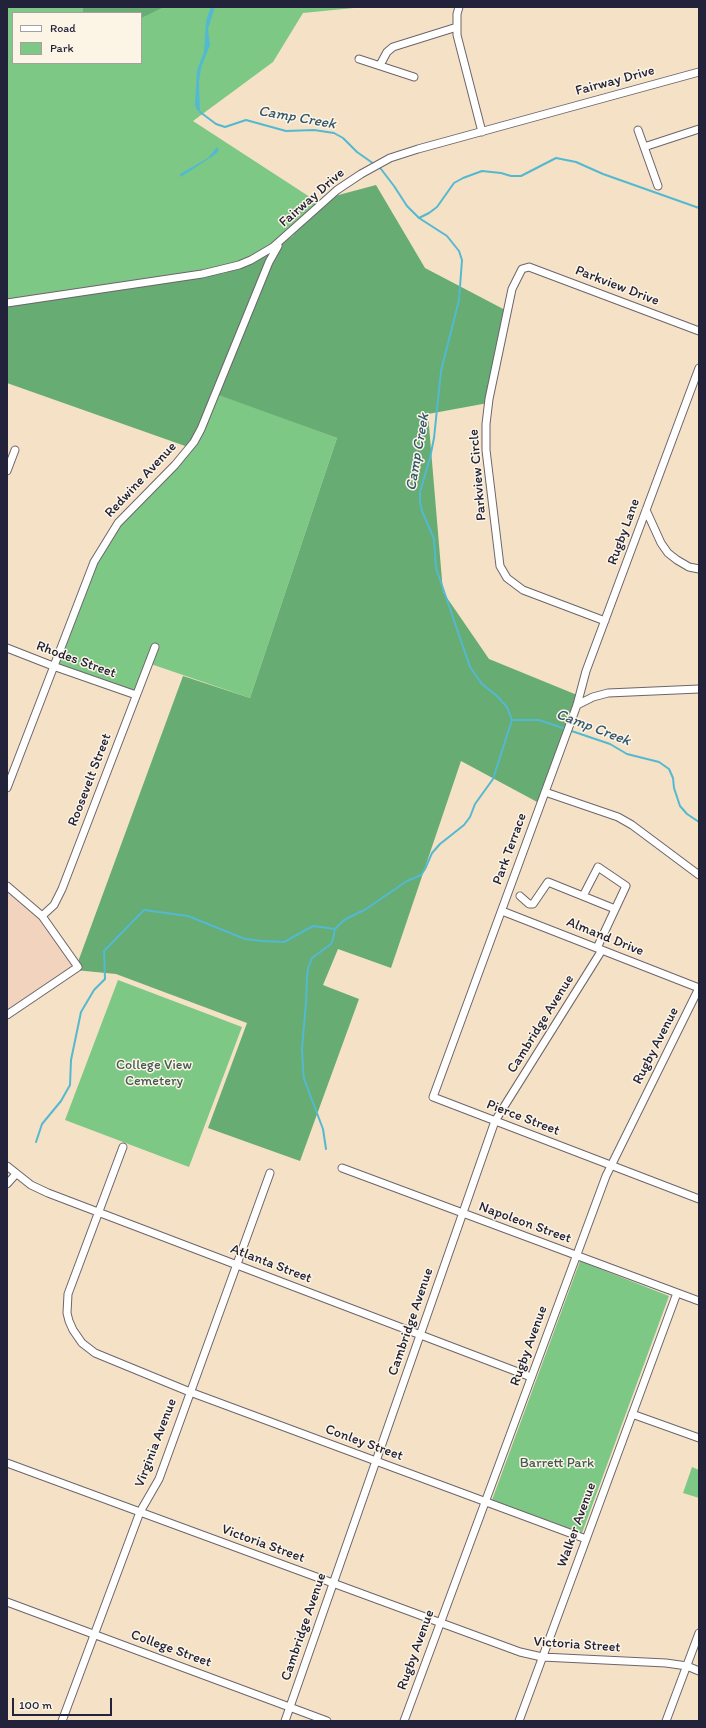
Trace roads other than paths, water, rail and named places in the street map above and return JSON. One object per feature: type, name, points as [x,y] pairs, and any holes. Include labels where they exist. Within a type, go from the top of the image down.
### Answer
[{"type":"street","points":[[459,7],[457,14],[457,35],[482,132]]},
{"type":"street","points":[[380,65],[387,52],[393,47],[457,27]]},
{"type":"street","points":[[359,59],[414,77]]},
{"type":"street","name":"Fairway Drive","points":[[7,304],[227,269],[251,260],[284,239],[337,190],[378,165],[403,154],[699,72]]},
{"type":"street","points":[[644,147],[699,129]]},
{"type":"street","points":[[638,130],[658,186]]},
{"type":"street","name":"Redwine Avenue","points":[[7,788],[87,578],[109,535],[127,512],[185,454],[201,429],[269,262],[277,247],[284,239]]},
{"type":"street","name":"Parkview Drive","points":[[525,267],[529,267],[699,331]]},
{"type":"street","name":"Parkview Circle","points":[[525,267],[522,269],[512,289],[508,304],[489,399],[486,424],[486,450],[500,566],[507,578],[523,590],[605,621]]},
{"type":"street","name":"Rugby Lane","points":[[577,705],[586,671],[699,368]]},
{"type":"street","points":[[7,470],[15,450]]},
{"type":"street","points":[[646,510],[661,543],[668,552],[677,560],[689,567],[699,569]]},
{"type":"street","name":"Roosevelt Street","points":[[42,916],[54,905],[62,889],[155,647]]},
{"type":"street","name":"Rhodes Street","points":[[7,648],[136,695]]},
{"type":"street","points":[[577,705],[593,697],[608,693],[699,689]]},
{"type":"street","name":"Park Terrace","points":[[468,1001],[577,705]]},
{"type":"street","points":[[545,792],[618,817],[632,825],[699,875]]},
{"type":"street","name":"Cambridge Avenue","points":[[285,1721],[495,1121],[600,949],[615,909],[626,886],[598,867],[583,896]]},
{"type":"street","points":[[520,896],[529,904],[533,904],[548,882],[615,909]]},
{"type":"street","points":[[7,886],[42,916],[78,967],[7,1015]]},
{"type":"street","name":"Almand Drive","points":[[502,910],[699,988]]},
{"type":"street","name":"Rugby Avenue","points":[[404,1721],[611,1165],[699,988]]},
{"type":"street","name":"Pierce Street","points":[[468,1001],[433,1098],[699,1199]]},
{"type":"street","name":"Conley Street","points":[[123,1147],[68,1294],[67,1313],[73,1330],[82,1343],[95,1353],[190,1392],[586,1539]]},
{"type":"street","name":"Atlanta Street","points":[[7,1166],[31,1185],[48,1193],[531,1377]]},
{"type":"street","name":"Napoleon Street","points":[[342,1168],[699,1301]]},
{"type":"street","name":"Virginia Avenue","points":[[62,1721],[140,1512],[159,1479],[270,1173]]},
{"type":"street","points":[[7,1184],[16,1174]]},
{"type":"street","name":"Walker Avenue","points":[[518,1721],[677,1293]]},
{"type":"street","points":[[632,1414],[699,1438]]},
{"type":"street","name":"Victoria Street","points":[[7,1463],[520,1652],[542,1658],[666,1663],[687,1666],[699,1671]]},
{"type":"street","name":"College Street","points":[[7,1602],[327,1721]]},
{"type":"street","points":[[666,1721],[699,1633]]},
{"type":"water","points":[[211,7],[215,7],[208,29],[210,45],[201,68],[199,82],[200,112],[196,109],[195,103],[197,70],[204,52],[206,21]]},
{"type":"water","points":[[217,147],[219,150],[216,154],[181,177],[180,174],[208,158]]},
{"type":"waterway","name":"Camp Creek","points":[[200,112],[216,124],[225,127],[246,120],[286,131],[314,130],[334,133],[343,138],[357,152],[374,164]]},
{"type":"waterway","points":[[419,218],[437,207],[454,183],[463,178],[482,171],[501,173],[511,176],[521,176],[556,158],[576,162],[603,174],[699,208]]},
{"type":"waterway","name":"Camp Creek","points":[[378,167],[394,186],[407,206],[419,218],[447,236],[459,251],[462,260],[459,300],[441,371],[434,438],[420,492],[420,502],[422,511],[434,539],[436,568],[470,667],[482,684],[497,696],[507,707],[512,720]]},
{"type":"waterway","name":"Camp Creek","points":[[512,720],[539,720],[610,744],[627,754],[659,762],[669,769],[673,778],[674,788],[680,806],[687,814],[699,822]]},
{"type":"waterway","points":[[326,1149],[323,1129],[304,1079],[303,1069],[302,1049],[307,978],[308,968],[312,958],[331,944],[335,929],[344,920],[366,909],[407,881],[421,875],[432,853],[440,844],[464,825],[470,817],[475,804],[493,779],[512,720]]},
{"type":"waterway","points":[[36,1142],[42,1124],[61,1101],[70,1085],[71,1060],[81,1012],[94,990],[105,979],[104,951],[144,910],[188,916],[245,939],[262,941],[284,942],[313,926],[335,929]]},
{"type":"park label","name":"College View Cemetery","points":[[154,1074]]},
{"type":"park label","name":"Barrett Park","points":[[557,1463]]}]
